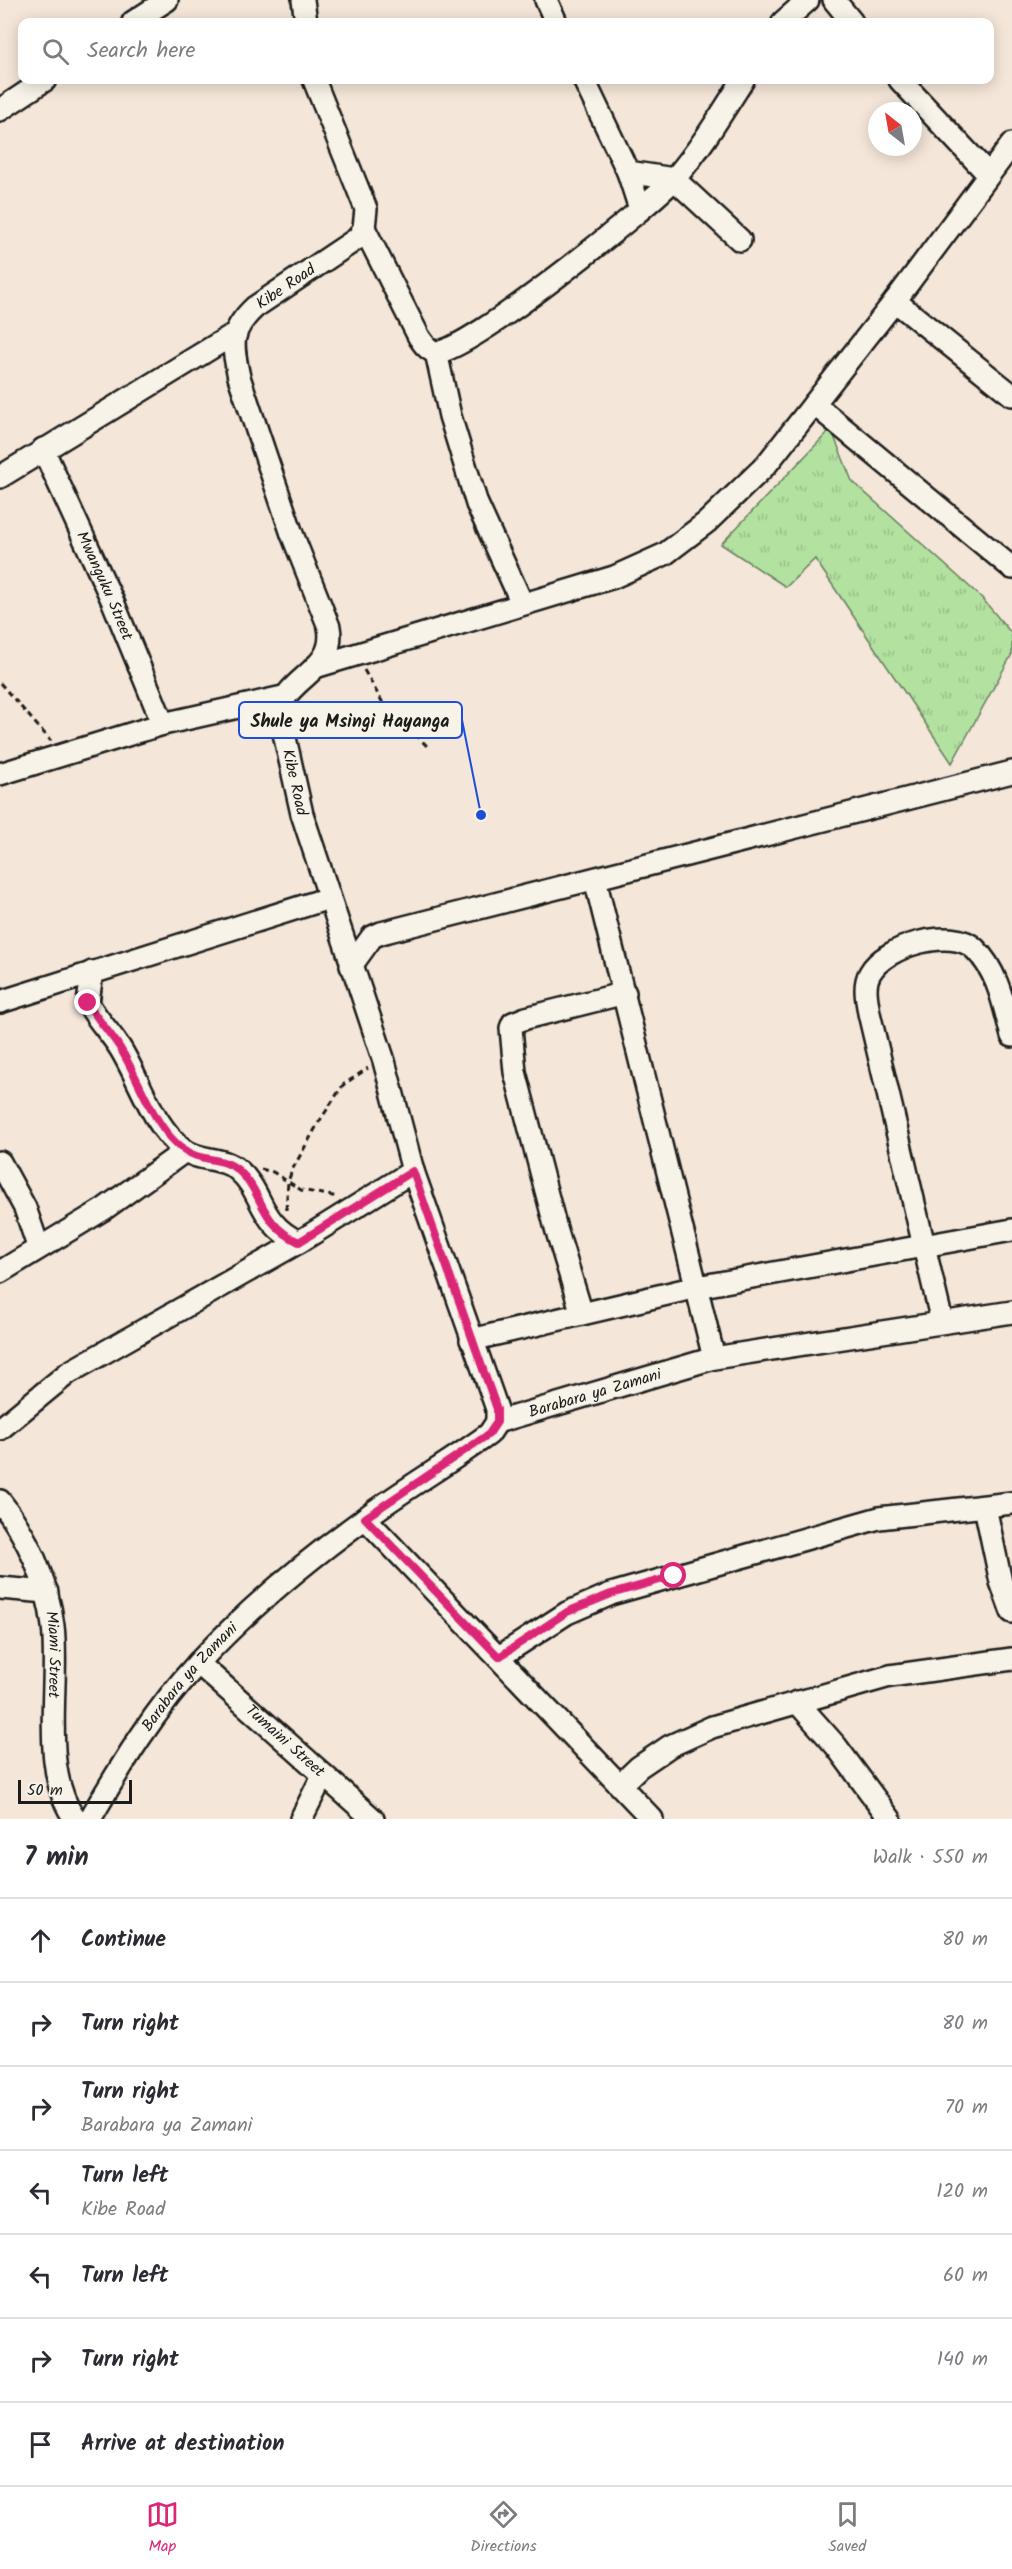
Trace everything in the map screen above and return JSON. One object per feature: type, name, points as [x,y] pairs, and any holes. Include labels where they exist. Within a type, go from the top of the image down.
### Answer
[{"type":"street","points":[[139,18],[167,0]]},
{"type":"street","points":[[303,0],[305,18]]},
{"type":"street","points":[[546,0],[553,18]]},
{"type":"street","points":[[834,0],[849,18]]},
{"type":"street","points":[[787,18],[803,2]]},
{"type":"street","points":[[0,110],[39,84]]},
{"type":"street","points":[[316,84],[366,209],[364,228],[419,337],[427,348],[436,352],[457,347],[491,327],[640,209],[675,178],[719,118],[740,84]]},
{"type":"street","points":[[586,84],[628,172],[640,209]]},
{"type":"street","points":[[904,84],[988,174]]},
{"type":"street","points":[[315,668],[522,603],[614,578],[665,554],[707,522],[766,465],[895,301],[1012,144]]},
{"type":"street","points":[[628,172],[675,178],[740,240]]},
{"type":"street","name":"Kibe Road","points":[[234,334],[242,319],[255,307],[348,246],[364,228]]},
{"type":"street","points":[[895,301],[1012,395]]},
{"type":"street","points":[[0,477],[234,334]]},
{"type":"street","points":[[0,774],[163,724],[283,697],[315,668],[327,653],[332,639],[329,627],[292,534],[239,377],[234,351],[234,334]]},
{"type":"street","points":[[436,352],[450,416],[477,504],[522,603]]},
{"type":"street","points":[[814,404],[1012,568]]},
{"type":"street","name":"Mwanguku Street","points":[[43,449],[117,611],[163,724]]},
{"type":"street","name":"Kibe Road","points":[[283,697],[279,711],[302,814],[384,1061],[413,1171],[497,1409],[497,1422]]},
{"type":"street","points":[[351,966],[376,934],[1012,771]]},
{"type":"street","points":[[595,879],[714,1358]]},
{"type":"street","points":[[0,1002],[329,898]]},
{"type":"street","points":[[942,1322],[869,1013],[866,988],[869,974],[878,962],[907,947],[950,937],[962,939],[974,948],[993,973],[1012,1036]]},
{"type":"street","points":[[92,972],[88,994],[93,1013],[122,1051],[162,1126],[185,1151],[219,1160],[238,1170],[271,1222],[292,1239]]},
{"type":"street","points":[[582,1314],[523,1106],[515,1072],[511,1028],[513,1023],[526,1018],[625,993]]},
{"type":"street","points":[[0,1272],[38,1246],[104,1209],[185,1151]]},
{"type":"street","points":[[0,1162],[25,1208],[38,1246]]},
{"type":"street","points":[[0,1429],[68,1373],[292,1239],[364,1201],[413,1171]]},
{"type":"street","points":[[471,1340],[697,1287],[1012,1230]]},
{"type":"street","name":"Barabara ya Zamani","points":[[90,1819],[136,1742],[198,1663],[236,1625],[294,1574],[365,1518],[480,1441],[497,1422],[714,1358],[1012,1312]]},
{"type":"street","name":"Miami Street","points":[[0,1501],[22,1536],[47,1592],[54,1627],[58,1776],[75,1819]]},
{"type":"street","points":[[499,1657],[567,1612],[611,1594],[879,1518],[1012,1503]]},
{"type":"street","points":[[985,1507],[999,1571],[1012,1612]]},
{"type":"street","points":[[365,1518],[652,1819]]},
{"type":"street","points":[[0,1588],[47,1592]]},
{"type":"street","points":[[621,1784],[639,1767],[670,1746],[712,1727],[890,1676],[1012,1659]]},
{"type":"street","name":"Tumaini Street","points":[[198,1663],[373,1819]]},
{"type":"street","points":[[796,1702],[836,1746],[890,1819]]},
{"type":"street","points":[[301,1819],[323,1775]]},
{"type":"path","points":[[356,655],[391,717],[410,729],[427,746]]},
{"type":"path","points":[[0,683],[63,753]]},
{"type":"path","points":[[292,1239],[288,1182],[319,1122],[343,1085],[362,1071],[384,1061]]},
{"type":"path","points":[[288,1182],[301,1190],[364,1201]]},
{"type":"green space","points":[[831,429],[852,481],[981,597],[1012,634],[1012,654],[952,763],[815,559],[786,587],[721,544]]},
{"type":"place","name":"Shule ya Msingi Hayanga","points":[[481,815]]},
{"type":"route","points":[[88,1003],[122,1051],[162,1126],[174,1141],[185,1151],[219,1160],[238,1170],[245,1176],[258,1203],[271,1222],[284,1235],[299,1242],[413,1171],[497,1409],[497,1422],[489,1434],[365,1518],[499,1657],[567,1612],[611,1594],[674,1576]]}]
